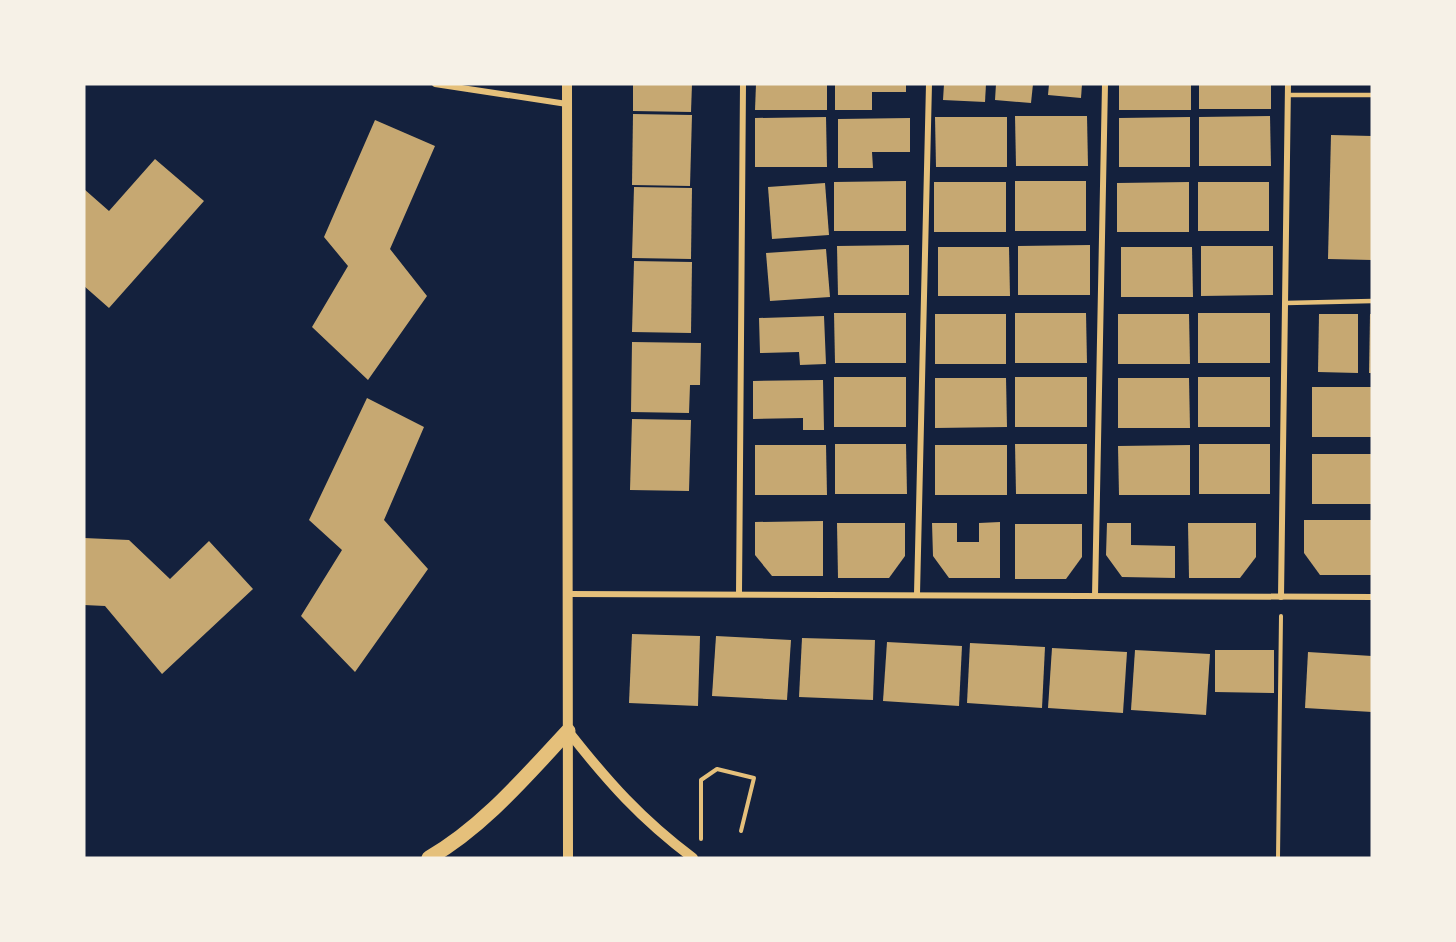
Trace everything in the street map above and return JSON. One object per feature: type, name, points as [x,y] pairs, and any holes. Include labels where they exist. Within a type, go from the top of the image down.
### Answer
[{"type":"main road","points":[[429,858],[445,849],[502,799],[568,731]]},
{"type":"street","points":[[435,84],[567,104]]},
{"type":"street","points":[[567,84],[568,858]]},
{"type":"street","points":[[739,594],[743,84]]},
{"type":"street","points":[[918,594],[929,84]]},
{"type":"street","points":[[1095,596],[1105,84]]},
{"type":"street","points":[[1281,597],[1288,84]]},
{"type":"street","points":[[568,594],[1372,597]]},
{"type":"street","points":[[568,731],[604,777],[639,814],[693,858]]},
{"type":"lane","points":[[1288,95],[1372,95]]},
{"type":"lane","points":[[1286,303],[1372,301]]},
{"type":"path","points":[[1278,858],[1281,597]]},
{"type":"path","points":[[701,847],[701,780],[717,769],[754,778],[741,831]]},
{"type":"building","points":[[633,84],[692,84],[691,112],[633,111]]},
{"type":"building","points":[[756,84],[827,84],[827,110],[755,110]]},
{"type":"building","points":[[835,84],[906,84],[906,92],[872,92],[872,110],[835,110]]},
{"type":"building","points":[[944,84],[986,84],[985,102],[943,100]]},
{"type":"building","points":[[996,84],[1033,84],[1031,103],[995,100]]},
{"type":"building","points":[[1049,84],[1082,84],[1081,98],[1048,95]]},
{"type":"building","points":[[1119,84],[1191,84],[1191,110],[1119,110]]},
{"type":"building","points":[[1199,84],[1271,84],[1271,109],[1199,109]]},
{"type":"building","points":[[633,114],[692,115],[690,186],[632,185]]},
{"type":"building","points":[[1015,116],[1087,116],[1088,166],[1016,166]]},
{"type":"building","points":[[1270,116],[1271,166],[1199,166],[1199,117]]},
{"type":"building","points":[[826,117],[827,167],[755,167],[755,118]]},
{"type":"building","points":[[935,117],[1007,117],[1007,167],[936,167]]},
{"type":"building","points":[[1190,117],[1190,167],[1119,167],[1119,118]]},
{"type":"building","points":[[910,118],[910,152],[872,152],[873,168],[838,168],[838,119]]},
{"type":"building","points":[[375,120],[435,146],[390,249],[427,296],[368,380],[312,327],[348,266],[324,237]]},
{"type":"building","points":[[1331,135],[1372,136],[1372,260],[1328,259]]},
{"type":"building","points":[[155,159],[204,201],[109,308],[84,286],[84,189],[109,211]]},
{"type":"building","points":[[906,181],[906,231],[834,231],[834,182]]},
{"type":"building","points":[[1015,181],[1086,181],[1086,231],[1015,231]]},
{"type":"building","points":[[934,182],[1006,182],[1006,232],[934,232]]},
{"type":"building","points":[[1189,182],[1189,232],[1117,232],[1117,183]]},
{"type":"building","points":[[1198,182],[1269,182],[1269,231],[1198,231]]},
{"type":"building","points":[[825,183],[829,235],[772,239],[768,187]]},
{"type":"building","points":[[634,187],[692,188],[691,259],[632,258]]},
{"type":"building","points":[[909,245],[909,295],[838,295],[837,246]]},
{"type":"building","points":[[1090,245],[1090,295],[1018,295],[1018,246]]},
{"type":"building","points":[[1201,246],[1273,246],[1273,295],[1201,296]]},
{"type":"building","points":[[938,247],[1009,247],[1010,296],[938,296]]},
{"type":"building","points":[[1121,247],[1192,247],[1193,297],[1121,297]]},
{"type":"building","points":[[826,249],[830,297],[770,301],[766,253]]},
{"type":"building","points":[[634,261],[692,262],[691,333],[632,332]]},
{"type":"building","points":[[834,313],[906,313],[906,363],[835,363]]},
{"type":"building","points":[[1015,313],[1086,313],[1087,363],[1015,363]]},
{"type":"building","points":[[1198,313],[1270,313],[1270,363],[1198,363]]},
{"type":"building","points":[[935,314],[1006,314],[1006,364],[935,364]]},
{"type":"building","points":[[1118,314],[1189,314],[1190,364],[1118,364]]},
{"type":"building","points":[[1319,314],[1358,314],[1358,373],[1318,372]]},
{"type":"building","points":[[1370,314],[1372,314],[1372,373],[1369,373]]},
{"type":"building","points":[[824,316],[826,364],[800,365],[799,352],[760,353],[759,318]]},
{"type":"building","points":[[632,342],[701,343],[700,385],[690,385],[689,413],[631,412]]},
{"type":"building","points":[[834,377],[906,377],[906,427],[834,427]]},
{"type":"building","points":[[1015,377],[1087,377],[1087,427],[1015,427]]},
{"type":"building","points":[[1198,377],[1270,377],[1270,427],[1198,427]]},
{"type":"building","points":[[935,378],[1006,378],[1007,427],[935,428]]},
{"type":"building","points":[[1118,378],[1189,378],[1190,428],[1118,428]]},
{"type":"building","points":[[823,380],[824,430],[803,430],[803,418],[753,419],[753,381]]},
{"type":"building","points":[[1312,387],[1372,387],[1372,437],[1312,437]]},
{"type":"building","points":[[367,398],[424,427],[384,520],[428,569],[355,672],[301,616],[342,550],[309,520]]},
{"type":"building","points":[[632,419],[691,420],[689,491],[630,490]]},
{"type":"building","points":[[835,444],[906,444],[907,494],[835,494]]},
{"type":"building","points":[[1015,444],[1087,444],[1087,494],[1016,494]]},
{"type":"building","points":[[1199,444],[1270,444],[1270,494],[1199,494]]},
{"type":"building","points":[[755,445],[826,445],[827,495],[755,495]]},
{"type":"building","points":[[935,445],[1007,445],[1007,495],[935,495]]},
{"type":"building","points":[[1190,445],[1190,495],[1119,495],[1118,446]]},
{"type":"building","points":[[1312,454],[1372,454],[1372,504],[1312,504]]},
{"type":"building","points":[[1304,520],[1371,520],[1372,575],[1320,575],[1304,553]]},
{"type":"building","points":[[823,521],[823,576],[772,576],[755,555],[755,522]]},
{"type":"building","points":[[1000,522],[1000,578],[949,578],[933,556],[932,523],[957,523],[957,542],[979,542],[979,523]]},
{"type":"building","points":[[837,523],[905,523],[905,556],[889,578],[838,578]]},
{"type":"building","points":[[1107,523],[1131,523],[1131,545],[1175,546],[1175,578],[1122,577],[1106,555]]},
{"type":"building","points":[[1188,523],[1256,523],[1256,557],[1240,578],[1189,578]]},
{"type":"building","points":[[1015,524],[1082,524],[1082,557],[1066,579],[1015,579]]},
{"type":"building","points":[[84,538],[129,540],[170,579],[209,541],[253,589],[162,674],[105,606],[84,605]]},
{"type":"building","points":[[632,634],[700,636],[698,706],[629,703]]},
{"type":"building","points":[[716,636],[791,640],[787,700],[712,696]]},
{"type":"building","points":[[802,638],[875,640],[873,700],[799,697]]},
{"type":"building","points":[[887,642],[962,646],[959,706],[883,701]]},
{"type":"building","points":[[970,643],[1045,647],[1042,708],[967,703]]},
{"type":"building","points":[[1052,648],[1127,652],[1123,713],[1048,708]]},
{"type":"building","points":[[1135,650],[1210,654],[1206,715],[1131,710]]},
{"type":"building","points":[[1215,650],[1274,650],[1274,693],[1215,692]]},
{"type":"building","points":[[1308,652],[1372,656],[1372,712],[1305,708]]}]
